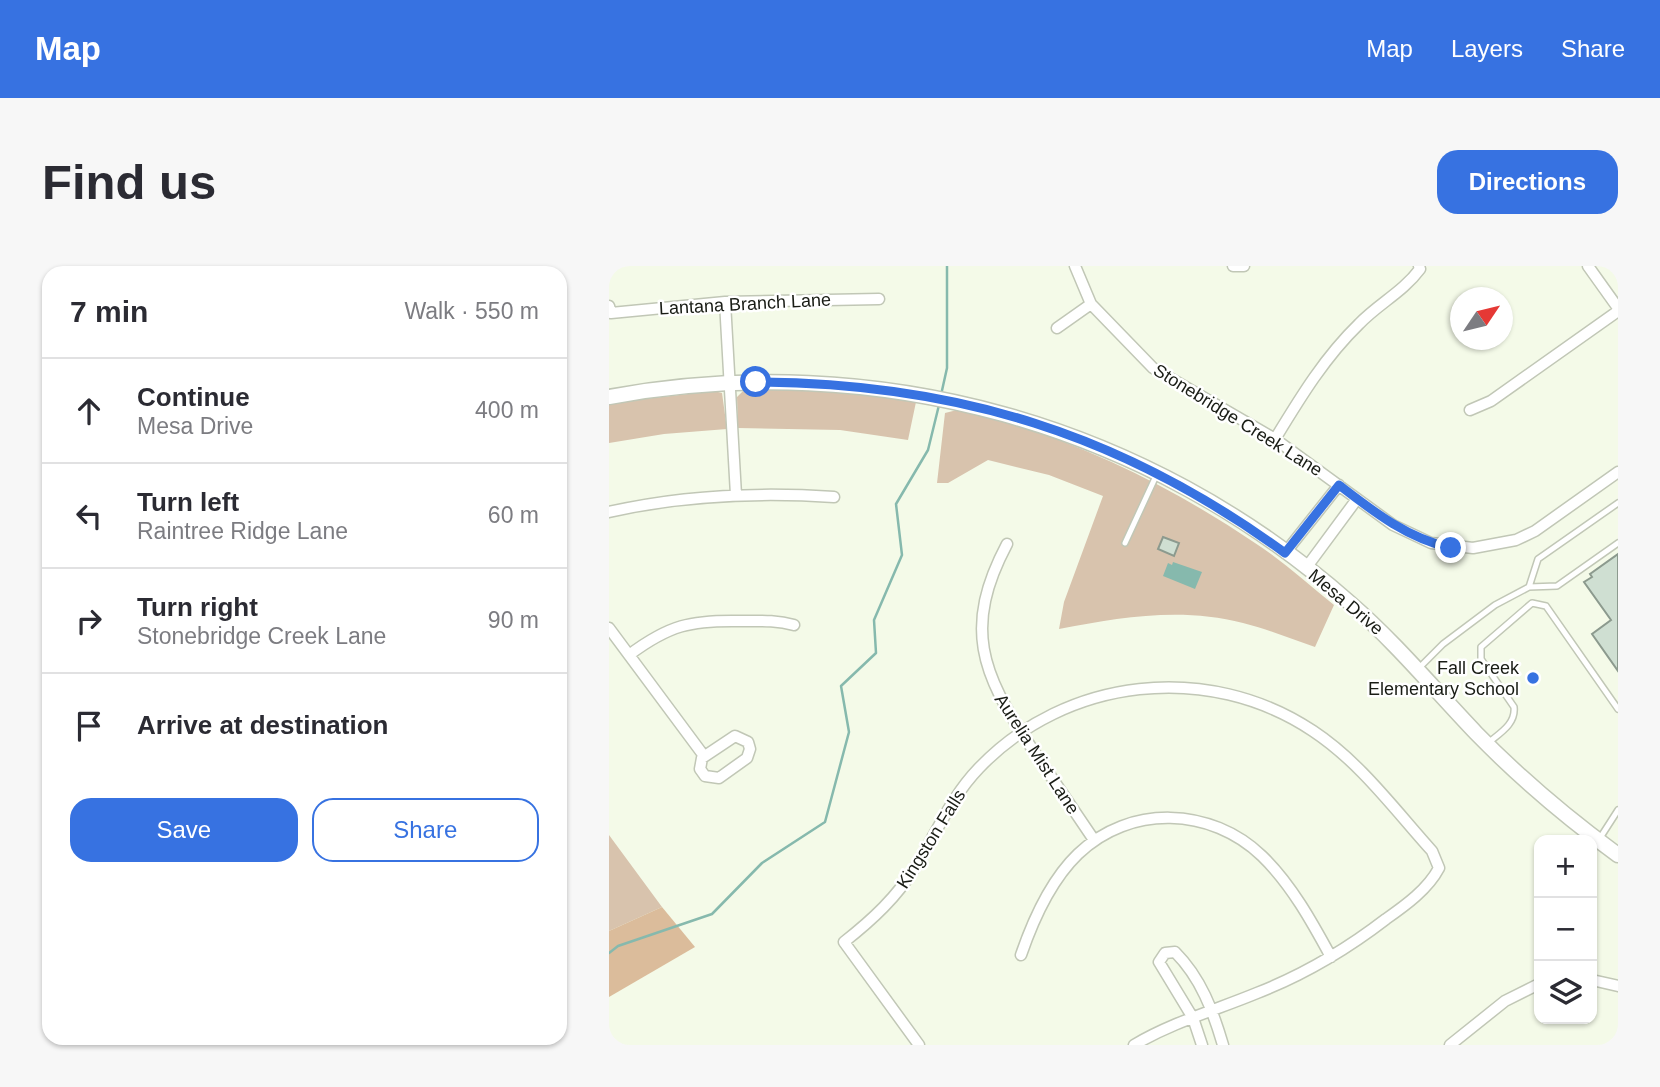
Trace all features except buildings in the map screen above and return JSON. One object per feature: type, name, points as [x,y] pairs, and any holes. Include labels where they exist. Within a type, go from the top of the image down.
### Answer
[{"type":"street","name":"Stonebridge Creek Lane","points":[[1075,266],[1091,304],[1153,368],[1275,439],[1393,525],[1431,543],[1451,548],[1483,547],[1516,540],[1535,530],[1618,472]]},
{"type":"street","points":[[1233,266],[1244,266]]},
{"type":"street","points":[[1470,410],[1491,401],[1618,310],[1588,266]]},
{"type":"street","points":[[1275,439],[1312,379],[1336,347],[1362,320],[1409,283],[1420,268]]},
{"type":"street","name":"Lantana Branch Lane","points":[[610,310],[725,302],[879,299]]},
{"type":"street","points":[[725,302],[736,495]]},
{"type":"street","points":[[1057,328],[1091,304]]},
{"type":"street","name":"Mesa Drive","points":[[609,397],[730,383],[812,383],[915,395],[997,410],[1066,434],[1158,473],[1243,522],[1349,601],[1527,784],[1618,855]]},
{"type":"street","points":[[1285,553],[1339,485]]},
{"type":"street","points":[[609,512],[665,501],[736,495],[834,497]]},
{"type":"street","points":[[1306,568],[1357,499]]},
{"type":"street","name":"Aurelia Mist Lane","points":[[1007,544],[989,581],[982,618],[982,640],[991,682],[1003,707],[1094,840]]},
{"type":"street","points":[[629,655],[661,633],[690,622],[775,621],[794,625]]},
{"type":"street","points":[[609,628],[704,756]]},
{"type":"street","name":"Kingston Falls","points":[[919,1045],[844,942],[896,895],[956,795],[978,769],[1021,732],[1070,706],[1109,694],[1150,687],[1207,689],[1262,704],[1290,716],[1338,749],[1432,851],[1439,868],[1432,881],[1396,913],[1331,957]]},
{"type":"street","points":[[735,736],[742,737],[750,746],[747,758],[715,779],[702,773],[700,765],[704,756],[735,736]]},
{"type":"street","points":[[1021,955],[1028,934],[1056,881],[1094,840],[1130,822],[1154,817],[1182,817],[1212,824],[1237,836],[1262,856],[1286,884],[1331,957],[1259,993],[1212,1010],[1134,1045]]},
{"type":"street","points":[[1202,1045],[1193,1018],[1159,962],[1165,953],[1175,952],[1187,964],[1212,1010],[1223,1045]]},
{"type":"street","points":[[1597,981],[1618,986]]},
{"type":"street","points":[[1458,1043],[1505,1001],[1534,986]]},
{"type":"lane","points":[[1125,543],[1158,473]]},
{"type":"lane","points":[[1529,587],[1538,559],[1618,503]]},
{"type":"lane","points":[[1417,669],[1470,622],[1529,587],[1557,586],[1618,543]]},
{"type":"lane","points":[[1487,744],[1512,721],[1514,706],[1481,659],[1481,647],[1532,603],[1546,606],[1618,709]]},
{"type":"lane","points":[[1598,841],[1618,810]]},
{"type":"shaded area","points":[[746,388],[850,392],[916,402],[908,440],[840,430],[738,428],[737,397]]},
{"type":"shaded area","points":[[714,391],[722,393],[727,429],[664,434],[609,443],[609,403]]},
{"type":"shaded area","points":[[961,409],[1038,432],[1113,463],[1186,500],[1255,543],[1334,605],[1315,647],[1243,623],[1197,615],[1151,615],[1059,629],[1064,602],[1103,496],[1049,475],[988,460],[948,483],[937,483],[945,413]]},
{"type":"shaded area","points":[[609,835],[662,907],[609,931]]},
{"type":"shaded area","points":[[662,907],[695,947],[609,997],[609,931]]},
{"type":"water","points":[[1173,562],[1202,572],[1195,589],[1163,576],[1168,563],[1172,565]]},
{"type":"waterway","points":[[941,395],[947,368],[947,266]]},
{"type":"waterway","points":[[609,953],[618,946],[712,914],[762,863],[825,822],[849,732],[841,686],[876,653],[874,620],[902,555],[896,504],[928,450],[939,405]]},
{"type":"place","name":"Fall Creek Elementary School","points":[[1533,678]]},
{"type":"route","points":[[756,382],[861,386],[997,410],[1134,461],[1192,491],[1243,522],[1285,553],[1339,485],[1393,525],[1431,543],[1451,548]]}]
